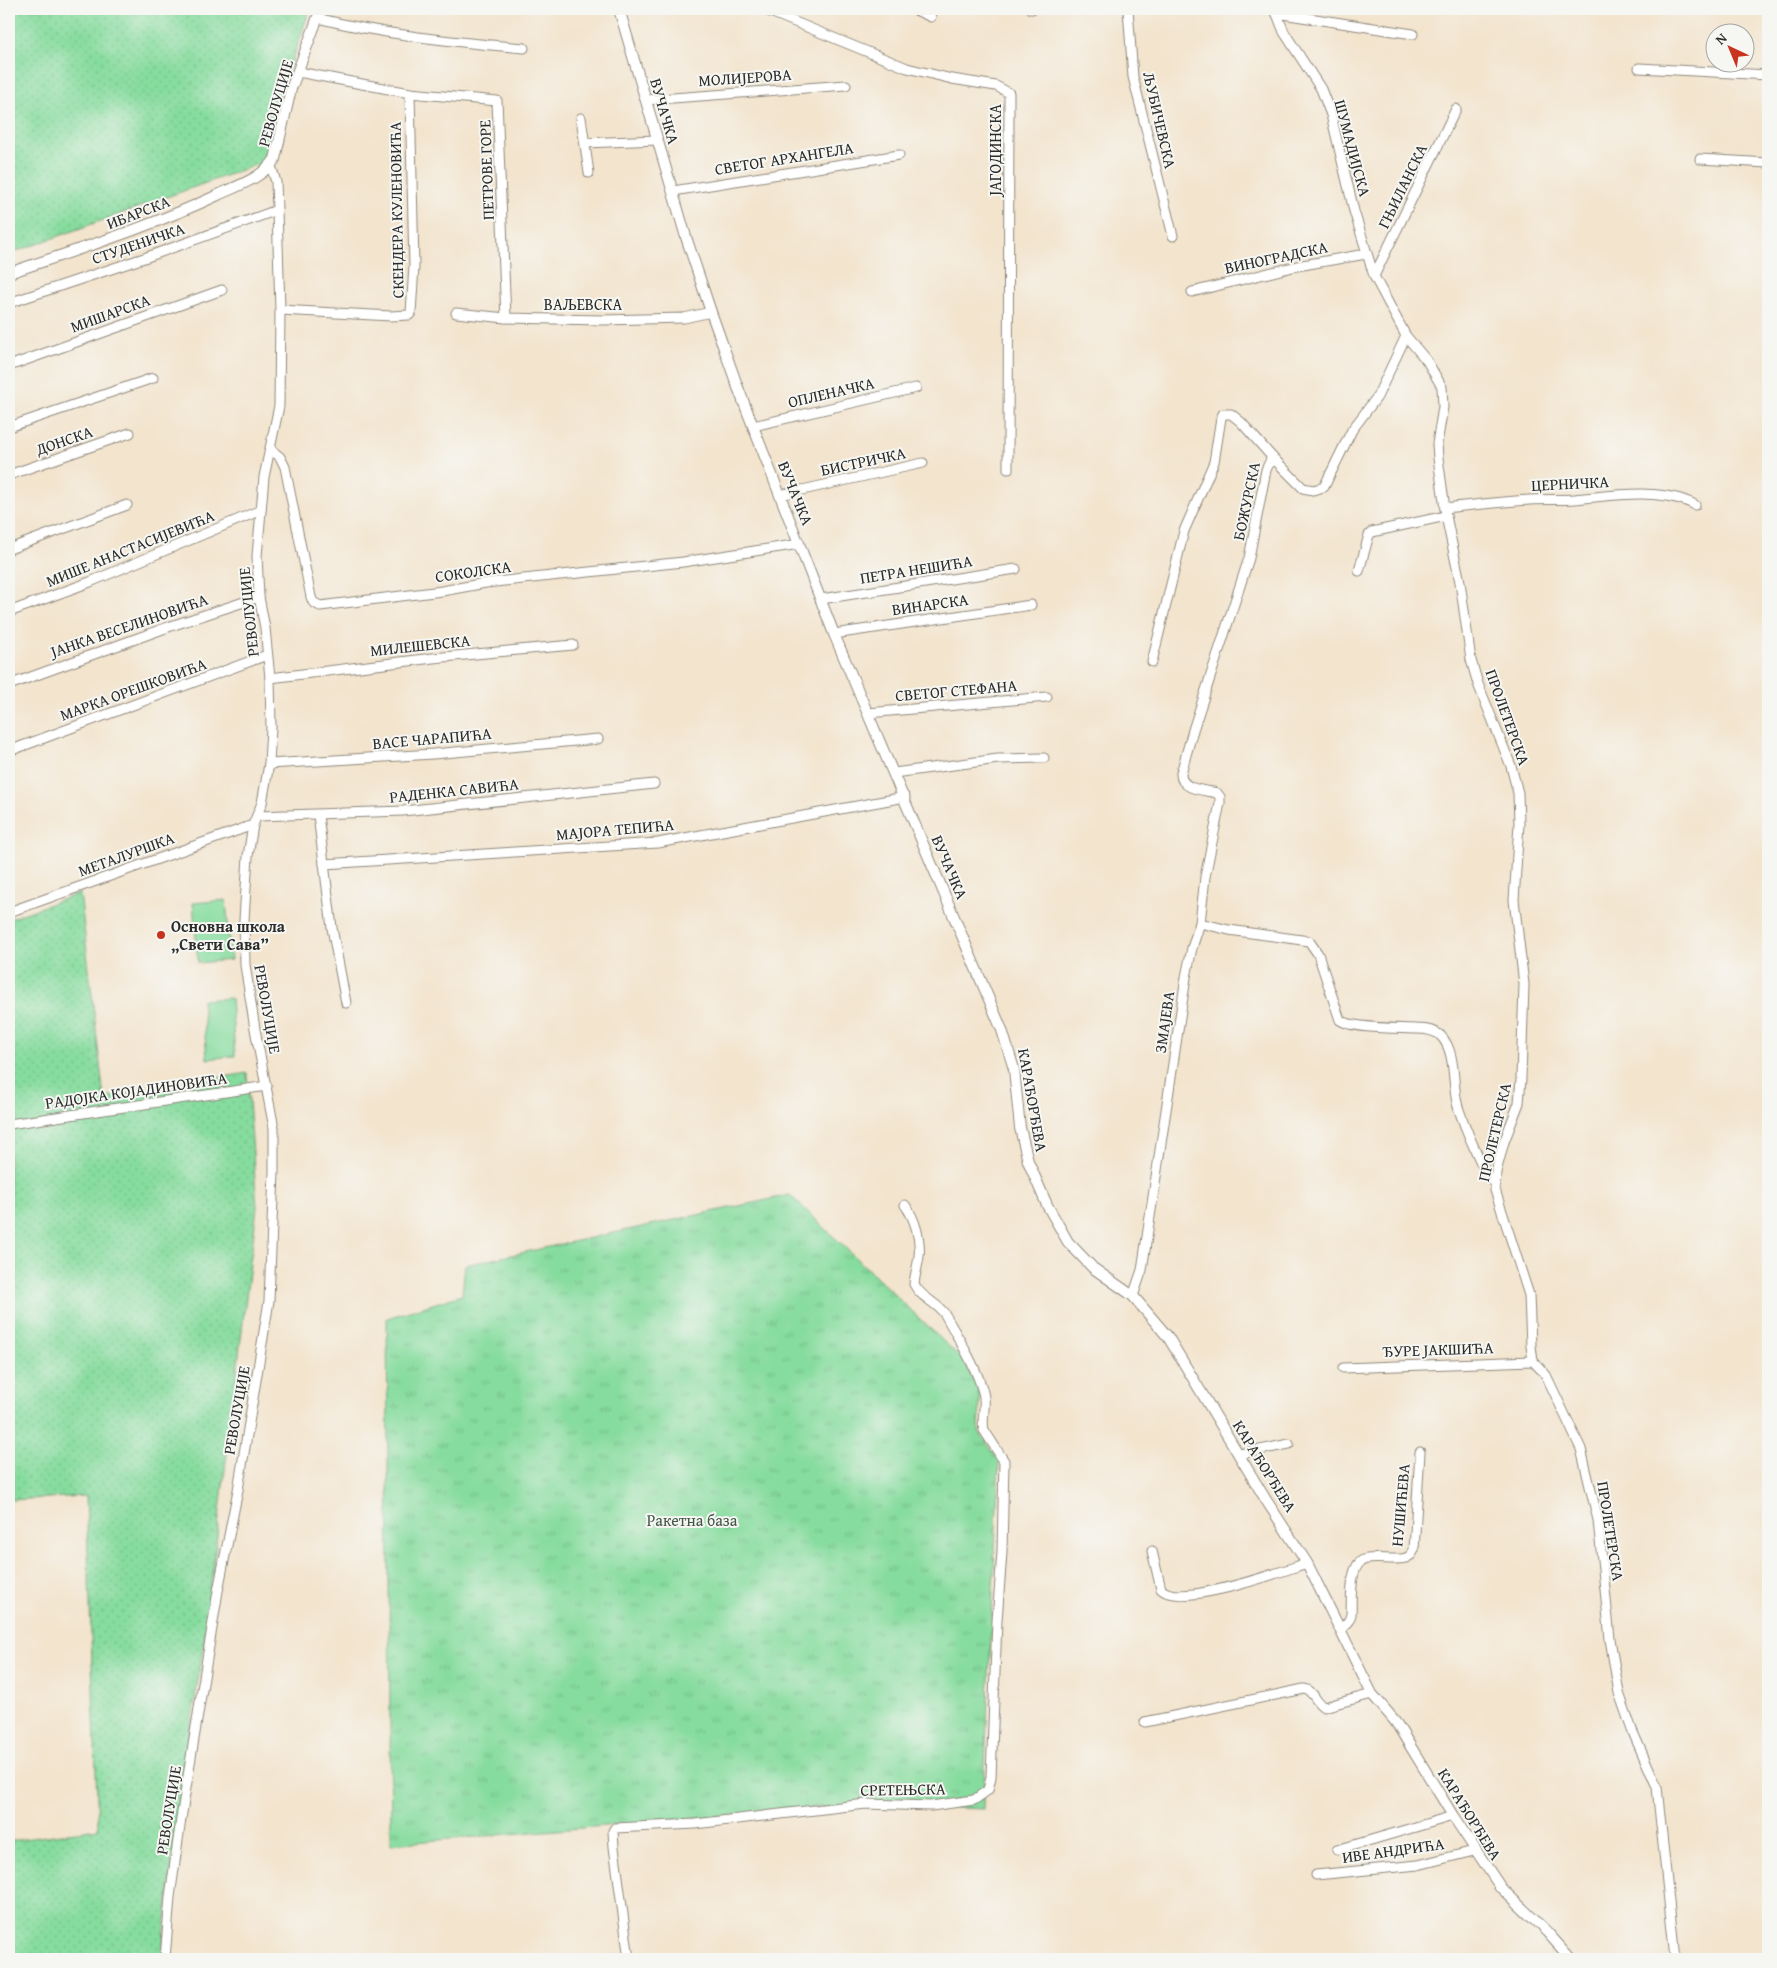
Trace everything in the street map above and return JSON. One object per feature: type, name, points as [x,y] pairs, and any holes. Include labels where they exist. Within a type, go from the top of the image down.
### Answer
[{"type":"street","name":"ВУЧАЧКА","points":[[619,9],[710,312],[834,634],[980,975]]},
{"type":"street","name":"ЈАГОДИНСКА","points":[[763,9],[907,68],[952,79],[996,86],[1009,93],[1008,470]]},
{"type":"street","points":[[913,9],[931,17]]},
{"type":"street","name":"ЉУБИЧЕВСКА","points":[[1128,9],[1134,77],[1173,236]]},
{"type":"street","points":[[1276,11],[1413,34]]},
{"type":"street","name":"ШУМАДИЈСКА","points":[[1276,11],[1284,32],[1321,89],[1331,115],[1354,211],[1374,276]]},
{"type":"street","points":[[319,14],[363,29],[417,38],[524,48]]},
{"type":"street","name":"РЕВОЛУЦИЈЕ","points":[[165,1959],[170,1898],[181,1819],[218,1591],[238,1490],[269,1301],[274,1128],[245,964],[245,898],[248,856],[255,821],[262,803],[269,764],[271,727],[270,678],[259,597],[257,556],[264,477],[279,406],[280,310],[277,210],[276,182],[271,166],[275,159],[284,114],[319,14]]},
{"type":"street","points":[[1639,68],[1768,75]]},
{"type":"street","name":"ПЕТРОВЕ ГОРЕ","points":[[298,72],[410,94],[497,101],[506,318]]},
{"type":"street","name":"МОЛИЈЕРОВА","points":[[646,100],[846,85]]},
{"type":"street","name":"СКЕНДЕРА КУЛЕНОВИЋА","points":[[280,310],[391,316],[411,314],[414,266],[410,94]]},
{"type":"street","name":"ГЊИЛАНСКА","points":[[1374,276],[1456,109]]},
{"type":"street","points":[[581,118],[589,173]]},
{"type":"street","points":[[585,143],[657,140]]},
{"type":"street","name":"СВЕТОГ АРХАНГЕЛА","points":[[673,191],[899,155]]},
{"type":"street","points":[[1700,159],[1768,163]]},
{"type":"street","name":"ИБАРСКА","points":[[9,273],[161,221],[242,184],[271,166]]},
{"type":"street","name":"СТУДЕНИЧКА","points":[[9,303],[147,257],[277,210]]},
{"type":"street","name":"ВИНОГРАДСКА","points":[[1192,292],[1297,266],[1366,254]]},
{"type":"street","name":"ПРОЛЕТЕРСКА","points":[[1374,276],[1406,336],[1427,361],[1442,387],[1443,407],[1437,444],[1445,512],[1460,582],[1471,660],[1478,684],[1511,766],[1518,793],[1519,824],[1514,900],[1524,984],[1521,1079],[1519,1103],[1504,1142],[1495,1181],[1496,1198],[1512,1239],[1529,1295],[1534,1361],[1546,1375],[1581,1450],[1598,1520],[1610,1639],[1619,1693],[1632,1730],[1657,1788],[1675,1959]]},
{"type":"street","name":"МИШАРСКА","points":[[9,366],[222,290]]},
{"type":"street","name":"ВАЉЕВСКА","points":[[456,313],[506,318],[684,318],[710,312]]},
{"type":"street","points":[[1272,457],[1303,488],[1314,490],[1324,487],[1352,430],[1377,398],[1406,336]]},
{"type":"street","points":[[9,427],[153,378]]},
{"type":"street","name":"ОПЛЕНАЧКА","points":[[753,426],[916,388]]},
{"type":"street","name":"БОЖУРСКА","points":[[1152,662],[1184,531],[1214,462],[1221,418],[1224,414],[1231,414],[1241,422],[1272,457],[1266,470],[1248,558],[1192,730],[1181,779]]},
{"type":"street","name":"ДОНСКА","points":[[9,475],[130,433]]},
{"type":"street","name":"СОКОЛСКА","points":[[270,449],[280,458],[285,467],[311,597],[313,602],[320,606],[442,591],[486,583],[693,561],[800,544]]},
{"type":"street","name":"БИСТРИЧКА","points":[[780,495],[923,463]]},
{"type":"street","name":"ЦЕРНИЧКА","points":[[1359,571],[1369,535],[1372,532],[1445,512],[1528,500],[1574,499],[1600,495],[1664,496],[1686,500],[1696,505]]},
{"type":"street","points":[[9,549],[127,505]]},
{"type":"street","name":"МИШЕ АНАСТАСИЈЕВИЋА","points":[[9,612],[90,582],[261,510]]},
{"type":"street","name":"ПЕТРА НЕШИЋА","points":[[821,599],[1016,569]]},
{"type":"street","name":"ЈАНКА ВЕСЕЛИНОВИЋА","points":[[9,685],[162,629],[259,597]]},
{"type":"street","name":"ВИНАРСКА","points":[[834,634],[1031,604]]},
{"type":"street","name":"МИЛЕШЕВСКА","points":[[270,678],[433,658],[573,645]]},
{"type":"street","name":"МАРКА ОРЕШКОВИЋА","points":[[9,751],[267,655]]},
{"type":"street","name":"СВЕТОГ СТЕФАНА","points":[[868,713],[1047,697]]},
{"type":"street","name":"ВАСЕ ЧАРАПИЋА","points":[[269,764],[433,754],[598,738]]},
{"type":"street","points":[[894,773],[998,759],[1044,758]]},
{"type":"street","name":"ЗМАЈЕВА","points":[[1133,1296],[1139,1282],[1144,1257],[1186,978],[1192,948],[1200,923],[1202,899],[1220,797],[1217,793],[1188,786],[1181,779]]},
{"type":"street","name":"РАДЕНКА САВИЋА","points":[[255,821],[318,815],[403,811],[654,784]]},
{"type":"street","name":"МАЈОРА ТЕПИЋА","points":[[324,864],[658,842],[904,798]]},
{"type":"street","points":[[318,815],[332,928],[346,1003]]},
{"type":"street","name":"МЕТАЛУРШКА","points":[[9,912],[255,821]]},
{"type":"street","points":[[1200,923],[1229,930],[1309,941],[1318,954],[1340,1020],[1343,1023],[1355,1026],[1422,1029],[1434,1032],[1440,1036],[1447,1047],[1451,1062],[1458,1108],[1488,1177],[1495,1181]]},
{"type":"street","name":"КАРАЂОРЂЕВА","points":[[980,975],[1009,1049],[1014,1068],[1018,1116],[1023,1144],[1032,1174],[1068,1242],[1075,1252],[1093,1268],[1133,1296],[1168,1337],[1266,1500],[1307,1563],[1372,1694],[1395,1721],[1474,1850],[1501,1888],[1547,1932],[1570,1959]]},
{"type":"street","name":"РАДОЈКА КОЈАДИНОВИЋА","points":[[9,1124],[267,1086]]},
{"type":"street","name":"СРЕТЕЊСКА","points":[[629,1959],[614,1847],[615,1828],[695,1824],[866,1804],[931,1806],[974,1800],[988,1790],[991,1777],[997,1621],[1002,1552],[1004,1461],[986,1434],[983,1425],[985,1398],[978,1376],[945,1314],[921,1294],[914,1284],[920,1254],[919,1244],[912,1216],[905,1206]]},
{"type":"street","name":"ЂУРЕ ЈАКШИЋА","points":[[1343,1368],[1534,1361]]},
{"type":"street","points":[[1240,1454],[1289,1444]]},
{"type":"street","name":"НУШИЋЕВА","points":[[1341,1630],[1351,1615],[1353,1576],[1360,1562],[1368,1558],[1406,1558],[1414,1550],[1420,1452]]},
{"type":"street","points":[[1152,1551],[1161,1589],[1172,1595],[1214,1591],[1307,1563]]},
{"type":"street","points":[[1144,1722],[1304,1689],[1310,1691],[1318,1703],[1324,1707],[1372,1694]]},
{"type":"street","points":[[1337,1850],[1453,1816]]},
{"type":"street","name":"ИВЕ АНДРИЋА","points":[[1316,1875],[1418,1865],[1474,1850]]},
{"type":"green space","points":[[9,9],[310,9],[279,98],[268,153],[261,163],[9,254]]},
{"type":"green space","points":[[80,893],[104,1098],[247,1073],[257,1207],[204,1642],[178,1806],[162,1959],[9,1959],[9,1841],[98,1829],[86,1496],[9,1500],[9,919]]},
{"type":"green space","points":[[226,900],[231,960],[198,963],[193,903]]},
{"type":"green space","points":[[231,998],[235,1056],[207,1059],[202,1000]]},
{"type":"green space","name":"Ракетна база","points":[[790,1195],[964,1361],[980,1395],[979,1431],[999,1461],[983,1809],[866,1804],[391,1844],[387,1318],[462,1295],[465,1265]]},
{"type":"place","name":"Основна школа „Свети Сава”","points":[[161,935]]}]
